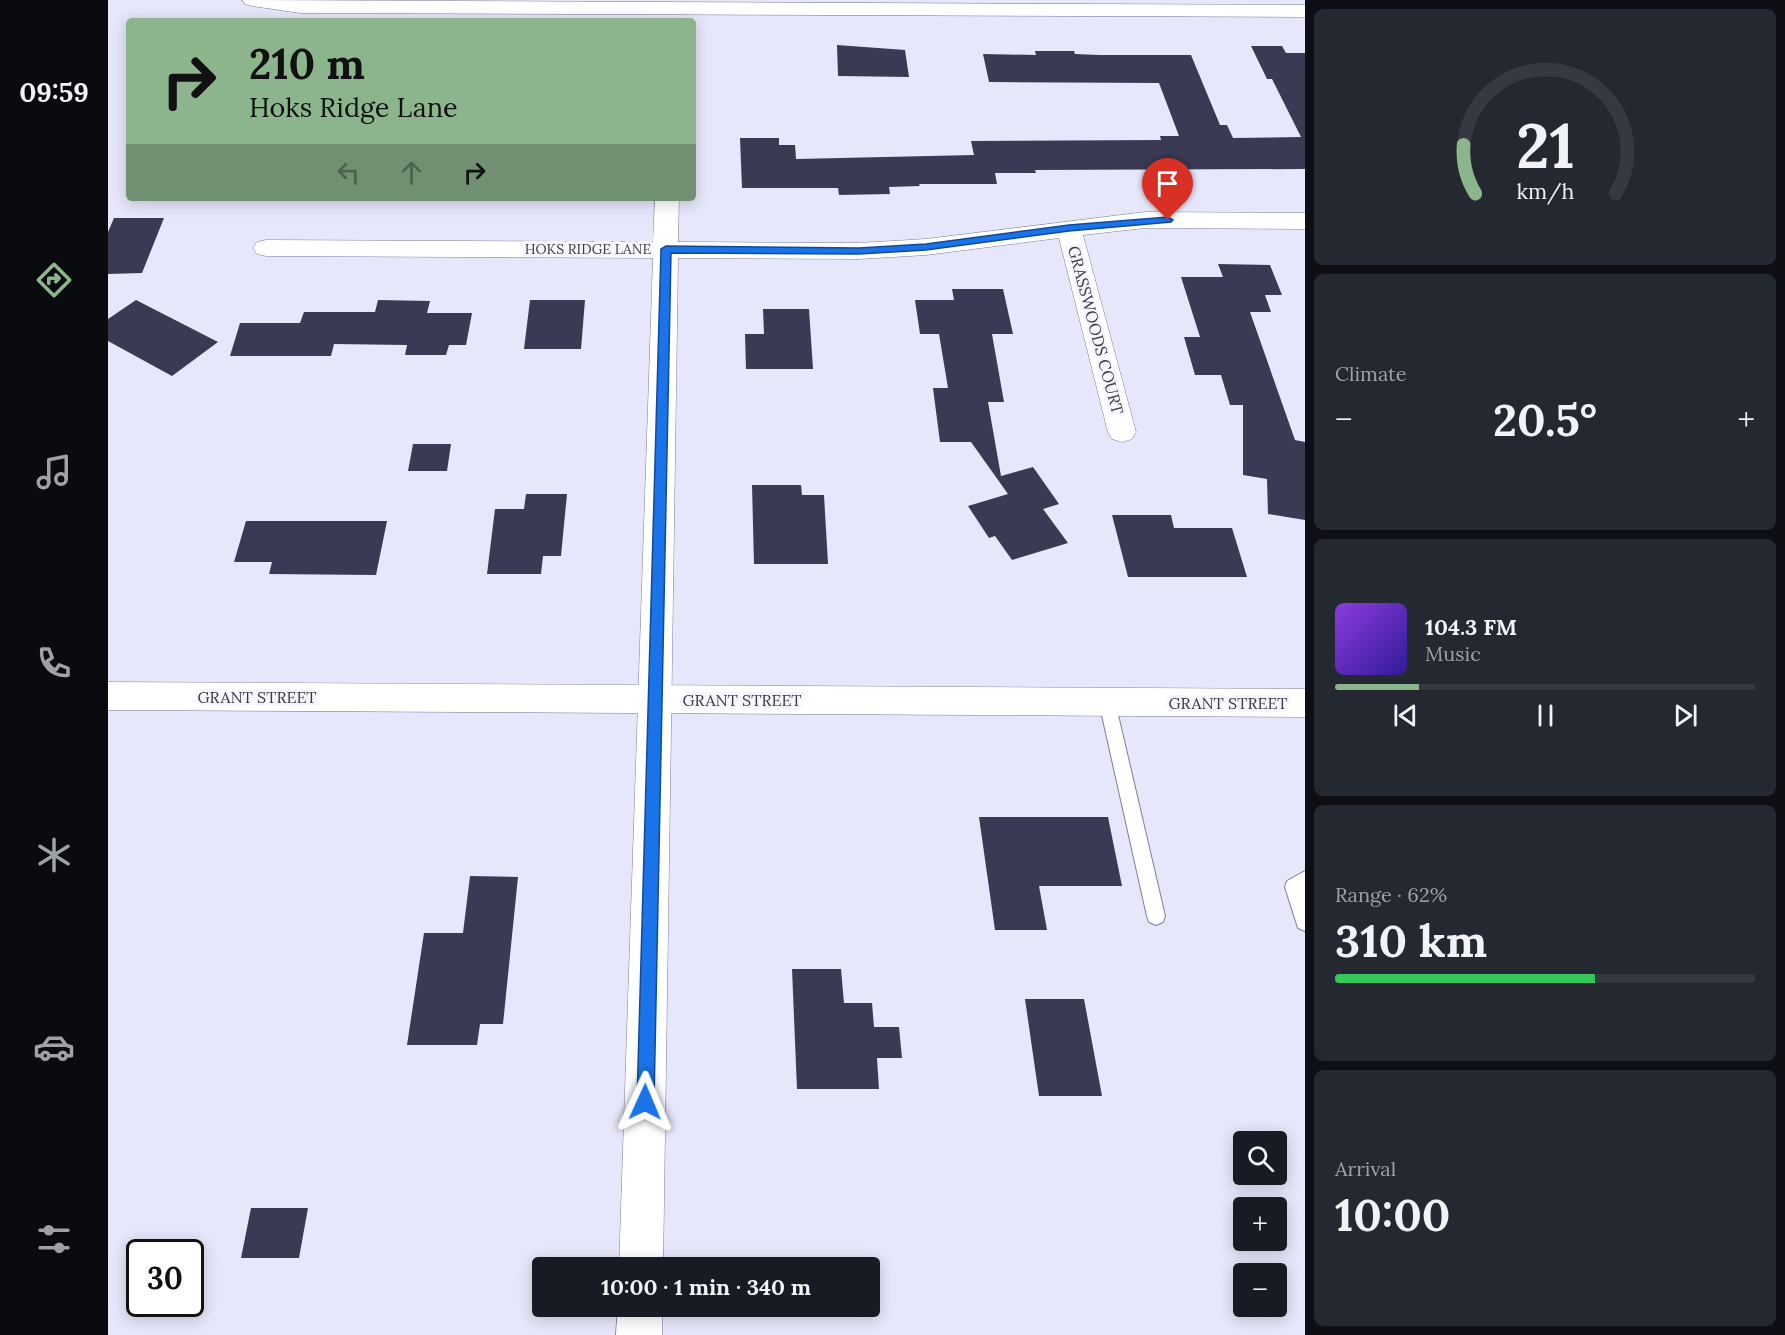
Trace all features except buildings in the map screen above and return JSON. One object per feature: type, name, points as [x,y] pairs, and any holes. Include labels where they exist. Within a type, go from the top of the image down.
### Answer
[{"type":"street","points":[[252,0],[300,7],[671,15],[1041,5],[1305,11]]},
{"type":"street","points":[[641,1257],[668,201]]},
{"type":"street","name":"HOKS RIDGE LANE","points":[[266,248],[859,251],[926,247],[1145,220],[1305,221]]},
{"type":"street","name":"GRASSWOODS COURT","points":[[1069,228],[1122,432]]},
{"type":"street","name":"GRANT STREET","points":[[108,696],[1305,703]]},
{"type":"street","points":[[639,1335],[640,1317]]},
{"type":"lane","points":[[1107,702],[1156,916]]},
{"type":"lane","points":[[1305,880],[1294,887],[1305,922]]},
{"type":"route","points":[[645,1102],[666,249],[859,251],[926,247],[1069,228],[1145,220],[1168,220]]}]
